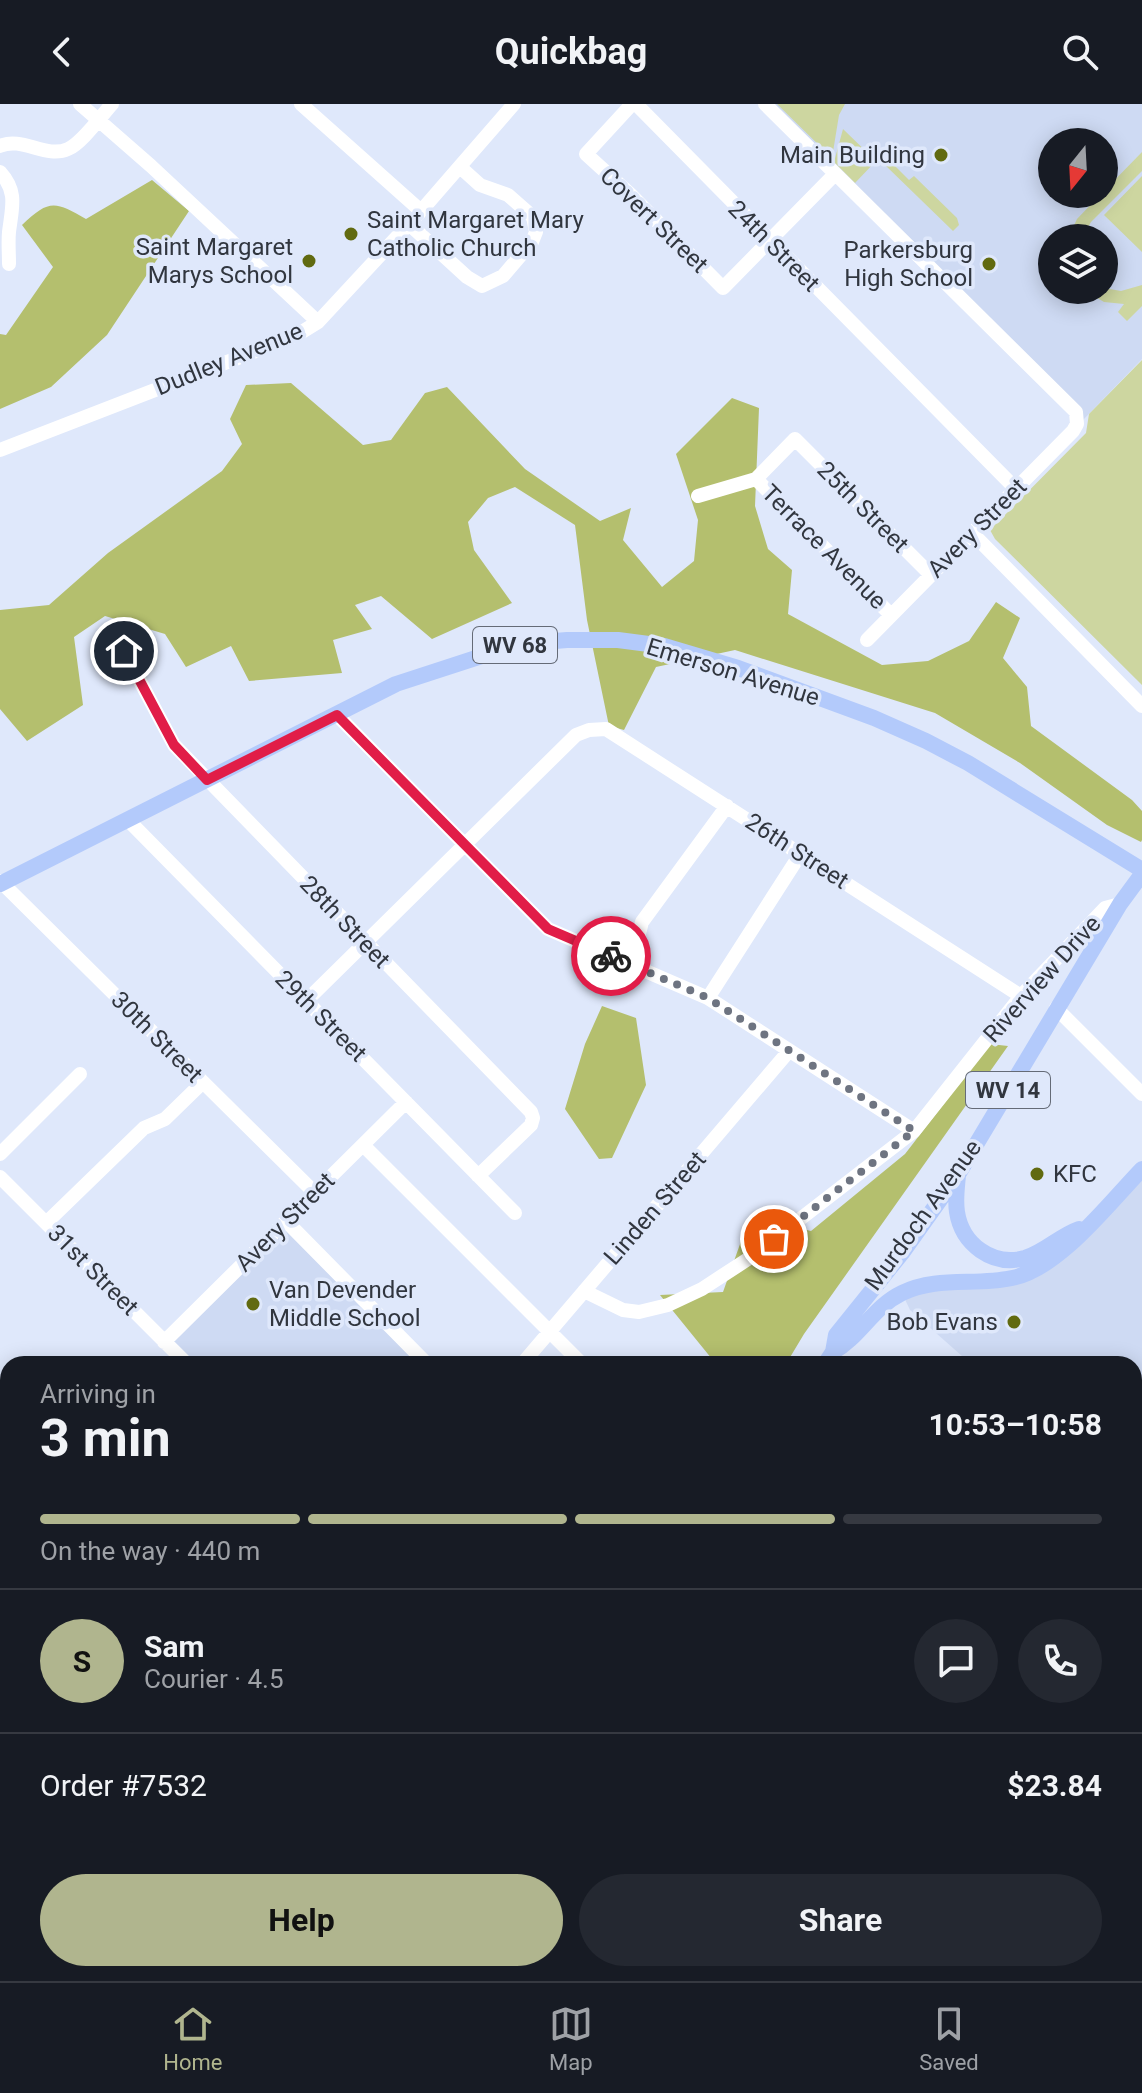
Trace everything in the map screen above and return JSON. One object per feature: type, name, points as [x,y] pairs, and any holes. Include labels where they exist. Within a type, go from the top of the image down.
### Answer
[{"type":"main road","name":"Emerson Avenue","points":[[1,883],[396,684],[519,644],[605,640],[664,646],[809,693],[926,741],[1142,872]]},
{"type":"main road","name":"Murdoch Avenue","points":[[830,1356],[836,1335],[902,1253],[959,1173],[1056,1008],[1142,872]]},
{"type":"main road","name":"WV 14","points":[[902,1293],[929,1284],[990,1282],[1033,1272],[1052,1260],[1142,1169]]},
{"type":"main road","points":[[959,1173],[955,1202],[962,1229],[968,1240],[987,1254],[1000,1259],[1027,1257],[1064,1234],[1086,1227]]},
{"type":"main road","points":[[902,1253],[898,1273],[902,1293]]},
{"type":"main road","name":"Murdoch Avenue","points":[[832,1356],[848,1343],[884,1303],[902,1293]]},
{"type":"street","points":[[80,104],[163,176],[318,322]]},
{"type":"street","points":[[0,146],[9,142],[57,152],[70,148],[112,104]]},
{"type":"street","points":[[301,104],[421,211]]},
{"type":"street","name":"Dudley Avenue","points":[[0,450],[297,335],[318,322],[514,104]]},
{"type":"street","name":"24th Street","points":[[634,104],[1016,489]]},
{"type":"street","name":"Covert Street","points":[[634,104],[586,154],[723,288],[835,174]]},
{"type":"street","points":[[765,104],[835,174]]},
{"type":"street","points":[[409,224],[467,277],[482,286],[503,276],[532,242],[536,232],[533,217],[508,195],[480,185],[460,167]]},
{"type":"street","points":[[0,172],[10,184],[14,199],[9,264]]},
{"type":"street","name":"Avery Street","points":[[835,174],[1076,412],[1077,424],[867,640]]},
{"type":"street","name":"25th Street","points":[[756,479],[795,439],[931,575]]},
{"type":"street","points":[[698,496],[756,479]]},
{"type":"street","name":"Terrace Avenue","points":[[756,479],[891,615]]},
{"type":"street","points":[[972,533],[1142,706]]},
{"type":"street","name":"28th Street","points":[[124,651],[174,745],[531,1112],[531,1125],[478,1176]]},
{"type":"street","points":[[337,715],[548,929],[708,998],[914,1131]]},
{"type":"street","name":"26th Street","points":[[465,845],[576,735],[606,729],[1021,996]]},
{"type":"street","points":[[631,965],[642,922],[727,806]]},
{"type":"street","name":"29th Street","points":[[128,820],[515,1213]]},
{"type":"street","points":[[306,1001],[465,845]]},
{"type":"street","points":[[708,998],[801,853]]},
{"type":"street","name":"30th Street","points":[[1,883],[315,1193]]},
{"type":"street","name":"Riverview Drive","points":[[584,1291],[623,1310],[639,1312],[668,1305],[751,1257],[914,1131],[1021,996],[1105,908],[1120,904]]},
{"type":"street","points":[[1056,1008],[1142,1094]]},
{"type":"street","name":"Linden Street","points":[[529,1356],[789,1051]]},
{"type":"street","points":[[0,1154],[80,1074]]},
{"type":"street","points":[[46,1223],[144,1128],[165,1119],[203,1082]]},
{"type":"street","name":"Avery Street","points":[[164,1342],[406,1102]]},
{"type":"street","points":[[363,1145],[574,1356]]},
{"type":"street","name":"31st Street","points":[[0,1177],[176,1356]]},
{"type":"street","points":[[286,1221],[419,1356]]},
{"type":"shaded area","name":"Parkersburg High School","points":[[765,104],[1142,104],[1142,359],[1083,420]]},
{"type":"shaded area","points":[[1142,1169],[1142,1356],[962,1356],[910,1310],[902,1293],[1033,1272]]},
{"type":"shaded area","points":[[286,1221],[419,1356],[179,1356],[164,1342]]},
{"type":"green space","points":[[777,104],[845,104],[839,115],[832,158]]},
{"type":"green space","points":[[843,129],[876,161],[855,183],[834,162]]},
{"type":"green space","points":[[1142,152],[1142,171],[1118,195],[1118,177]]},
{"type":"green space","points":[[890,161],[909,180],[914,176],[957,218],[959,225],[953,231],[885,165]]},
{"type":"green space","points":[[1142,176],[1142,252],[1118,229],[1118,224],[1113,224],[1104,215],[1111,208],[1118,208],[1118,201]]},
{"type":"green space","points":[[152,180],[189,211],[107,335],[51,387],[0,409],[0,334],[6,335],[53,267],[22,225],[39,211],[52,206],[67,209],[86,219]]},
{"type":"green space","points":[[1088,208],[1105,208],[1090,224],[1075,224]]},
{"type":"green space","points":[[1142,285],[1142,306],[1127,321],[1118,312],[1124,304],[1118,303],[1118,290]]},
{"type":"green space","points":[[1142,360],[1142,685],[995,539],[990,530],[1086,433],[1089,414]]},
{"type":"green space","points":[[291,383],[363,445],[391,440],[425,393],[447,387],[525,469],[600,521],[631,508],[623,540],[662,587],[694,561],[698,520],[676,454],[732,398],[759,408],[755,506],[768,549],[792,570],[788,614],[882,665],[928,661],[969,641],[996,602],[1020,618],[1003,658],[1027,687],[1031,726],[1132,800],[1142,811],[1141,842],[1107,825],[1020,763],[935,713],[735,650],[656,667],[624,730],[609,726],[587,620],[575,525],[515,487],[488,498],[468,522],[474,550],[512,603],[432,639],[381,596],[355,605],[372,629],[333,640],[342,673],[249,681],[231,646],[186,667],[165,634],[105,616],[74,637],[83,705],[27,741],[0,709],[0,610],[49,605],[108,553],[222,471],[242,444],[230,419],[246,385]]},
{"type":"green space","points":[[602,1006],[636,1018],[646,1085],[612,1158],[599,1159],[565,1109],[585,1044]]},
{"type":"green space","points":[[990,1044],[1008,1046],[791,1356],[710,1356],[660,1295],[723,1292],[750,1216],[811,1231],[905,1154]]},
{"type":"way so far","points":[[611,956],[708,998],[914,1131],[774,1239]]},
{"type":"place","name":"Main Building","points":[[941,155]]},
{"type":"place","name":"Saint Margaret Mary Catholic Church","points":[[351,234]]},
{"type":"place","name":"Saint Margaret Marys School","points":[[309,261]]},
{"type":"place","name":"Parkersburg High School","points":[[989,264]]},
{"type":"place","name":"KFC","points":[[1037,1174]]},
{"type":"place","name":"Van Devender Middle School","points":[[253,1304]]},
{"type":"place","name":"Bob Evans","points":[[1014,1322]]},
{"type":"route","points":[[124,651],[174,745],[207,780],[337,715],[548,929],[611,956]]}]
